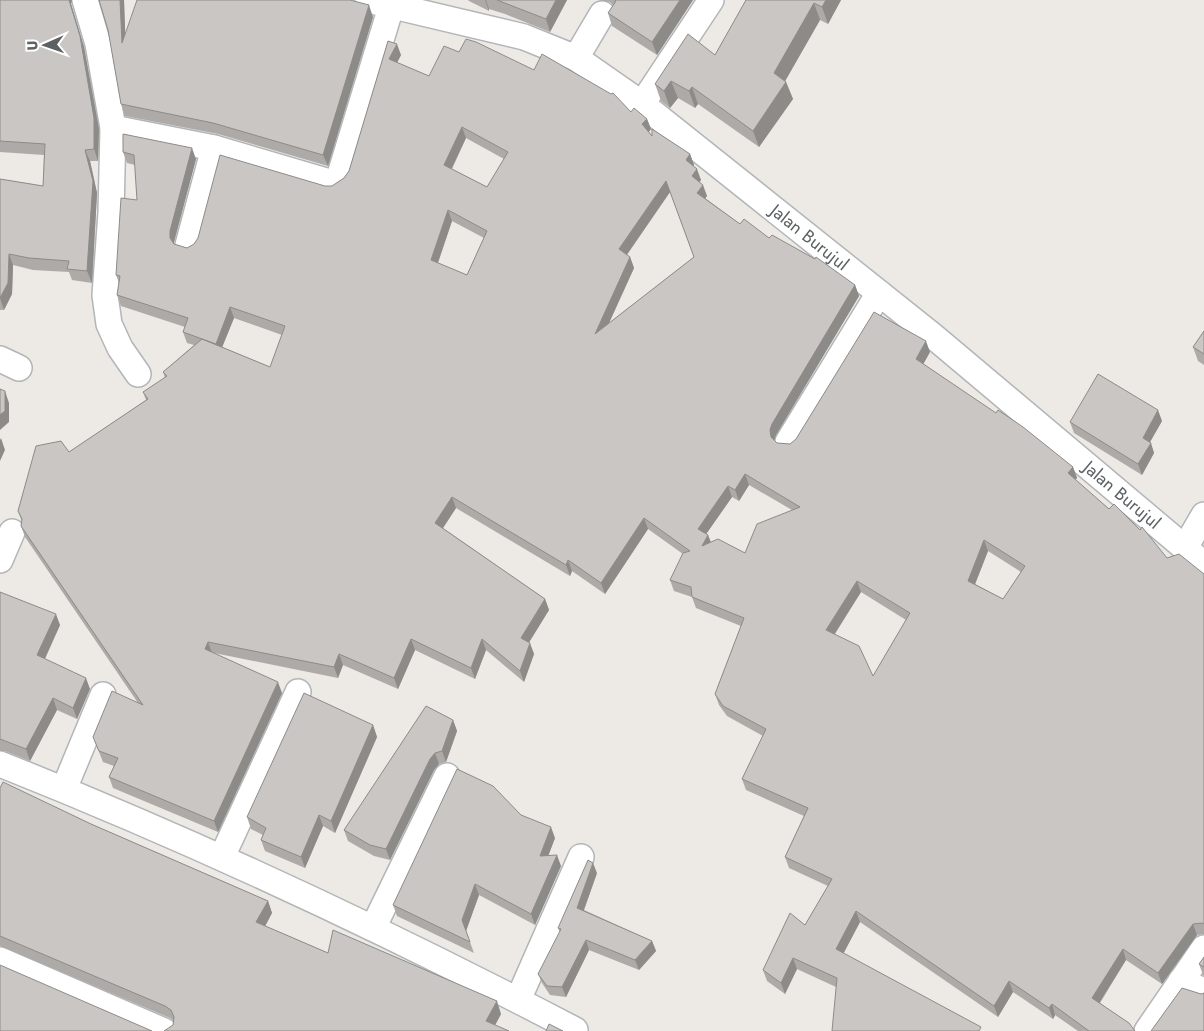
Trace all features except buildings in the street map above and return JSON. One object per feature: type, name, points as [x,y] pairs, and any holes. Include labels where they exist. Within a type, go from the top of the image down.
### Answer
[{"type":"street","points":[[85,0],[98,44],[113,128],[111,213],[105,295],[109,324],[120,348],[138,374]]},
{"type":"street","name":"Jalan Burujul","points":[[368,0],[391,7],[524,37],[576,58],[642,104],[879,293],[1186,546],[1204,564]]},
{"type":"street","points":[[642,104],[711,0]]},
{"type":"street","points":[[113,128],[214,148],[333,183],[338,178],[391,7]]},
{"type":"street","points":[[576,58],[602,14]]},
{"type":"street","points":[[188,246],[214,148]]},
{"type":"street","points":[[788,442],[879,293]]},
{"type":"street","points":[[1186,546],[1204,515]]},
{"type":"street","points":[[0,560],[12,532]]},
{"type":"street","points":[[222,857],[298,692]]},
{"type":"street","points":[[64,789],[104,695]]},
{"type":"street","points":[[0,764],[64,789],[222,857],[373,928],[575,1030]]},
{"type":"street","points":[[373,928],[447,776]]},
{"type":"street","points":[[518,1000],[581,857]]},
{"type":"street","points":[[1147,1031],[1204,948]]},
{"type":"street","points":[[0,960],[164,1031]]},
{"type":"street","points":[[1181,981],[1204,991]]}]
